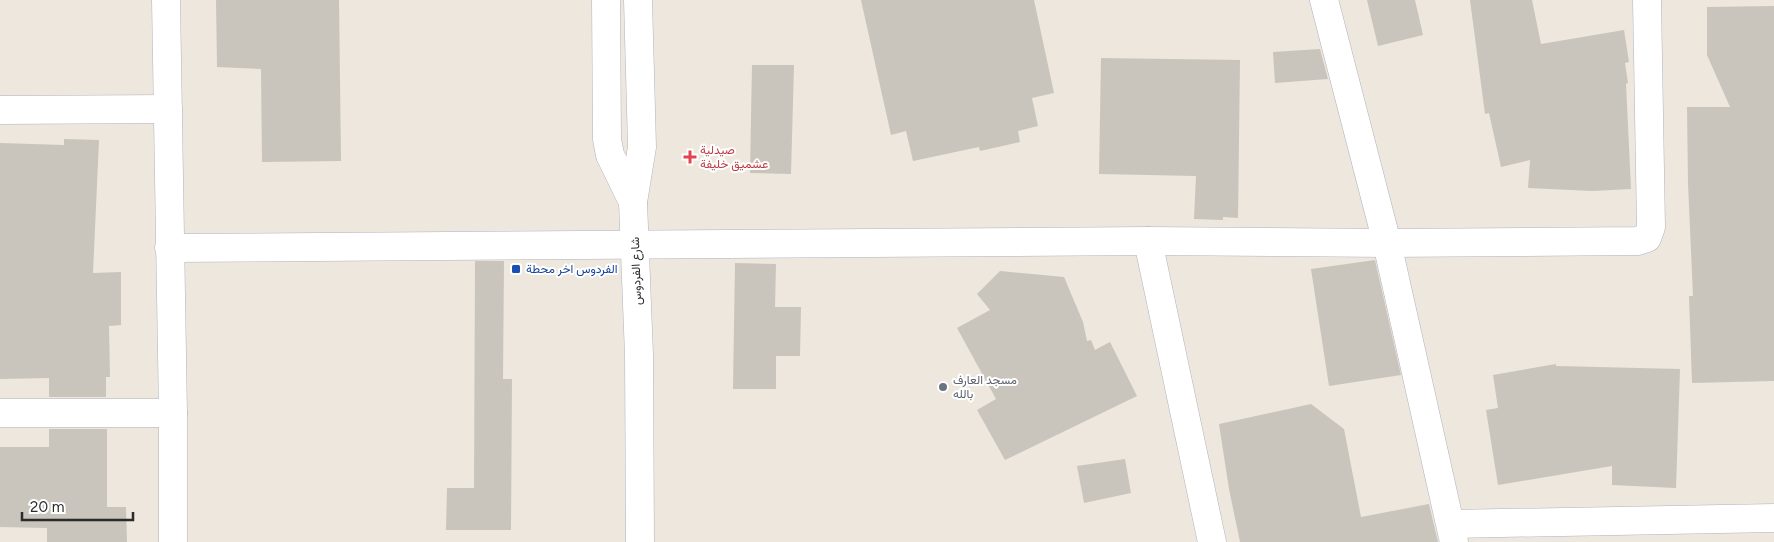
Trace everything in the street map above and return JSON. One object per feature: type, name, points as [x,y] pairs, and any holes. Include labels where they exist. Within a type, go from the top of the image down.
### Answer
[{"type":"street","points":[[166,0],[173,413],[173,542]]},
{"type":"street","points":[[601,0],[606,28]]},
{"type":"street","points":[[606,0],[607,139],[610,155],[633,202]]},
{"type":"street","name":"شارع الفردوس","points":[[638,0],[642,146],[633,202],[636,244],[640,542]]},
{"type":"street","points":[[1324,0],[1387,243],[1453,533],[1774,518]]},
{"type":"street","points":[[169,248],[1148,241],[1387,243],[1637,241],[1647,238],[1651,227],[1647,0]]},
{"type":"street","points":[[0,110],[168,109]]},
{"type":"street","points":[[1148,241],[1212,542]]},
{"type":"street","points":[[0,413],[173,413]]},
{"type":"building","points":[[216,0],[339,0],[341,161],[262,162],[261,69],[217,67]]},
{"type":"building","points":[[861,0],[1034,0],[1054,93],[1032,98],[1038,126],[1018,131],[1020,142],[980,151],[979,147],[913,161],[906,131],[891,135]]},
{"type":"building","points":[[1367,0],[1415,0],[1423,35],[1378,46]]},
{"type":"building","points":[[1470,0],[1532,0],[1541,44],[1624,30],[1629,62],[1625,63],[1628,83],[1626,84],[1631,189],[1592,191],[1528,188],[1530,160],[1501,167],[1489,113],[1485,114]]},
{"type":"building","points":[[1774,6],[1774,381],[1692,383],[1689,296],[1693,296],[1687,107],[1730,107],[1707,55],[1707,7]]},
{"type":"building","points":[[1320,49],[1328,79],[1275,83],[1273,52]]},
{"type":"building","points":[[1101,58],[1240,60],[1238,218],[1223,217],[1223,220],[1194,219],[1196,176],[1099,174]]},
{"type":"building","points":[[752,65],[794,65],[791,174],[750,173]]},
{"type":"building","points":[[64,139],[99,140],[93,273],[121,272],[121,325],[109,326],[110,377],[106,377],[106,397],[49,397],[49,378],[0,379],[0,143],[64,145]]},
{"type":"building","points":[[1375,260],[1401,375],[1329,386],[1311,269]]},
{"type":"building","points":[[475,261],[504,261],[503,379],[512,379],[511,530],[446,530],[447,488],[474,488]]},
{"type":"building","points":[[735,263],[776,264],[775,307],[801,307],[800,356],[776,356],[776,389],[733,389]]},
{"type":"building","points":[[1000,271],[1064,277],[1083,322],[1087,341],[1091,340],[1095,350],[1110,342],[1137,396],[1005,460],[977,410],[996,399],[957,328],[990,310],[977,294]]},
{"type":"building","points":[[1556,364],[1556,366],[1680,369],[1676,488],[1612,485],[1612,466],[1498,485],[1486,410],[1498,408],[1493,375]]},
{"type":"building","points":[[1311,404],[1344,429],[1361,517],[1429,504],[1438,542],[1240,542],[1229,489],[1219,424]]},
{"type":"building","points":[[49,429],[107,429],[107,507],[126,507],[127,542],[47,542],[47,528],[0,527],[0,447],[49,447]]},
{"type":"building","points":[[1125,459],[1131,493],[1084,503],[1077,466]]},
{"type":"place","name":"صيدلية عشميق خليفة","points":[[690,157]]},
{"type":"place","name":"الفردوس اخر محطة","points":[[516,269]]},
{"type":"place","name":"مسجد العارف بالله","points":[[943,387]]}]
